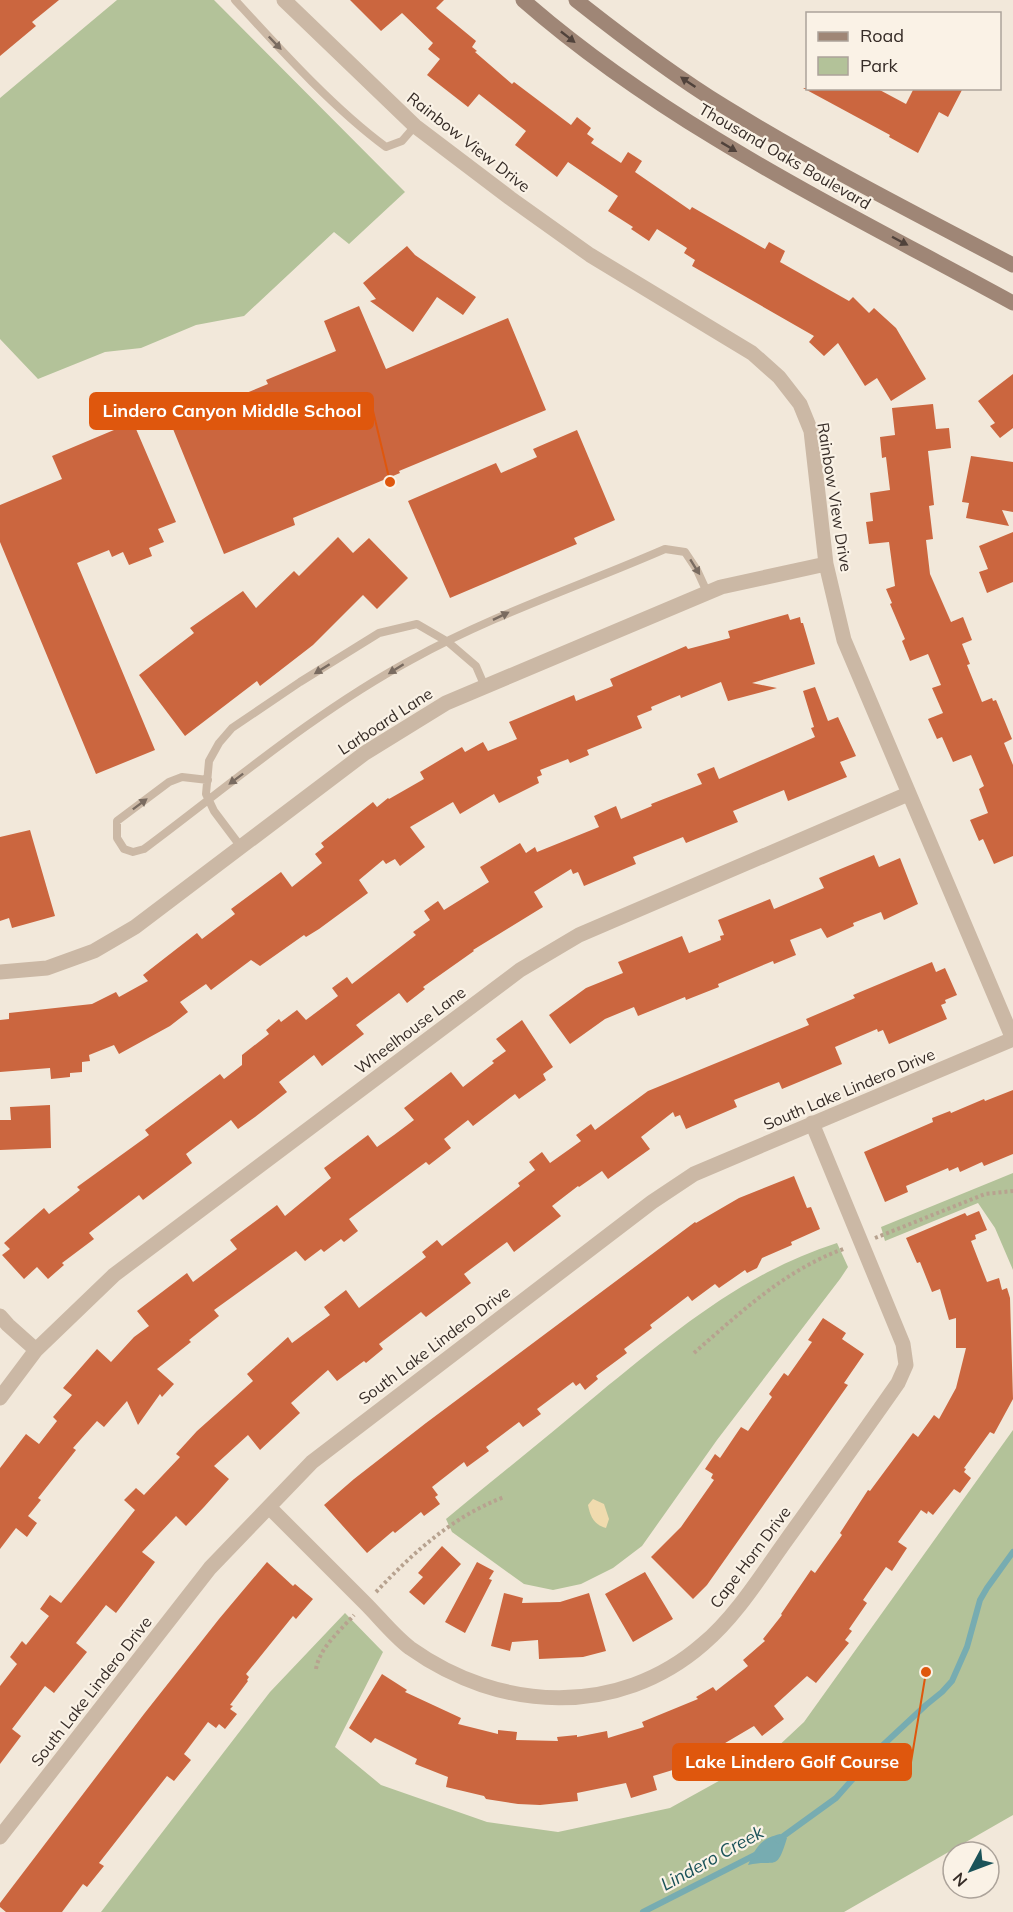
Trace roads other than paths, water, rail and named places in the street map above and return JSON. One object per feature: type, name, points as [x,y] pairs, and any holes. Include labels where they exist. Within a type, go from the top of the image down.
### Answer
[{"type":"main road","name":"Thousand Oaks Boulevard","points":[[523,0],[597,59],[704,132],[761,166],[1013,303]]},
{"type":"main road","name":"Thousand Oaks Boulevard","points":[[576,0],[652,58],[723,106],[867,188],[1013,265]]},
{"type":"street","name":"Rainbow View Drive","points":[[284,0],[415,126],[590,255],[752,353],[779,377],[800,405],[811,431],[825,564],[844,640],[1013,1039]]},
{"type":"street","name":"Larboard Lane","points":[[0,972],[47,968],[94,951],[135,927],[365,753],[446,703],[707,592],[825,564]]},
{"type":"street","name":"Wheelhouse Lane","points":[[0,1398],[36,1350],[114,1275],[520,970],[579,934],[908,794]]},
{"type":"street","name":"South Lake Lindero Drive","points":[[0,1837],[210,1568],[312,1462],[652,1202],[694,1174],[1013,1039]]},
{"type":"street","name":"Cape Horn Drive","points":[[269,1507],[409,1647],[446,1670],[494,1690],[539,1699],[608,1694],[641,1684],[672,1667],[704,1644],[738,1607],[898,1383],[906,1365],[903,1344],[812,1123]]},
{"type":"street","points":[[0,1316],[36,1350]]},
{"type":"lane","points":[[236,0],[275,43],[331,98],[386,147],[402,141],[415,126]]},
{"type":"lane","points":[[208,780],[182,777],[169,782],[117,821],[117,838],[124,849],[133,852],[144,849],[345,700],[411,659],[518,608],[665,549],[685,552],[697,570],[707,592]]},
{"type":"lane","points":[[241,847],[214,811],[206,794],[209,761],[219,743],[232,728],[300,682],[379,633],[417,624],[448,642],[476,666],[485,687]]},
{"type":"water","points":[[780,1834],[787,1838],[777,1861],[748,1865],[763,1841]]},
{"type":"waterway","name":"Lindero Creek","points":[[778,1840],[836,1798],[882,1746],[952,1681],[967,1647],[980,1600],[1013,1552]]},
{"type":"waterway","name":"Lindero Creek","points":[[643,1912],[757,1854]]},
{"type":"place","name":"Lindero Canyon Middle School","points":[[390,482]]},
{"type":"place","name":"Lake Lindero Golf Course","points":[[926,1672]]}]
